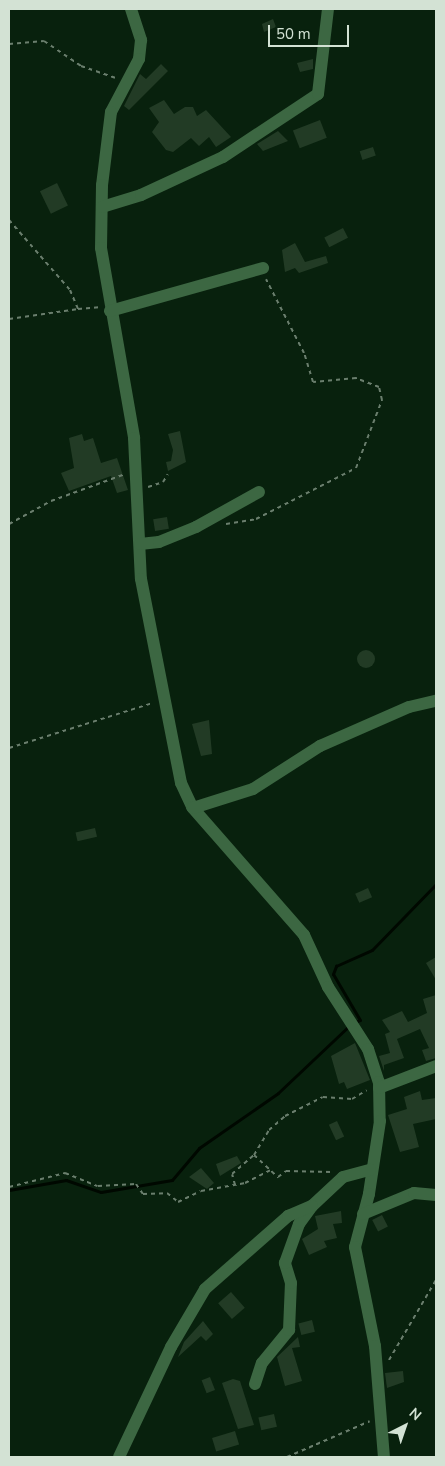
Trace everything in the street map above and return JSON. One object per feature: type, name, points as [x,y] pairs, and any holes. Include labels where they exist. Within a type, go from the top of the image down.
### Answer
[{"type":"street","points":[[131,9],[141,40],[139,59],[111,112],[102,207],[110,307],[123,366],[137,470],[141,580],[181,783],[193,808],[304,935],[368,1049],[379,1088],[380,1121],[355,1247],[370,1318],[384,1457]]},
{"type":"street","points":[[102,207],[141,195],[223,157],[318,94],[328,9]]},
{"type":"street","points":[[110,307],[263,268]]},
{"type":"street","points":[[140,544],[159,542],[196,527],[259,492]]},
{"type":"street","points":[[193,808],[253,789],[320,746],[410,707],[436,700]]},
{"type":"street","points":[[379,1088],[436,1066]]},
{"type":"street","points":[[255,1384],[262,1363],[289,1330],[291,1283],[285,1263],[299,1224],[312,1206],[345,1176],[370,1170]]},
{"type":"street","points":[[363,1214],[414,1193],[436,1195]]},
{"type":"street","points":[[119,1457],[171,1347],[205,1289],[288,1216],[312,1206]]},
{"type":"path","points":[[9,44],[44,41],[81,66],[104,71],[125,83]]},
{"type":"path","points":[[9,220],[70,290],[78,309]]},
{"type":"path","points":[[217,526],[256,519],[356,468],[382,400],[379,387],[356,378],[313,382],[263,268]]},
{"type":"path","points":[[9,319],[78,309],[110,307]]},
{"type":"path","points":[[9,524],[51,502],[137,470]]},
{"type":"path","points":[[138,488],[163,482],[168,474]]},
{"type":"path","points":[[9,748],[165,699]]},
{"type":"path","points":[[235,1185],[232,1174],[254,1156],[269,1130],[285,1116],[322,1097],[352,1099],[379,1088]]},
{"type":"path","points":[[254,1156],[278,1177],[297,1171],[345,1176]]},
{"type":"path","points":[[9,1187],[65,1173],[98,1186],[136,1184],[143,1194],[167,1193],[178,1202],[201,1191],[235,1185],[270,1170]]},
{"type":"path","points":[[376,1371],[393,1352],[436,1280]]},
{"type":"path","points":[[287,1457],[380,1419]]},
{"type":"building","points":[[273,19],[276,27],[264,32],[262,24]]},
{"type":"building","points":[[313,59],[313,69],[300,72],[297,63]]},
{"type":"building","points":[[161,64],[168,71],[129,110],[124,106],[140,74],[146,79]]},
{"type":"building","points":[[164,100],[174,114],[185,107],[193,107],[197,116],[206,110],[231,137],[216,147],[209,137],[199,146],[191,138],[173,152],[166,150],[152,132],[159,122],[149,108]]},
{"type":"building","points":[[320,120],[327,138],[300,148],[293,130]]},
{"type":"building","points":[[278,131],[288,141],[263,151],[257,144]]},
{"type":"building","points":[[373,147],[376,156],[362,160],[360,151]]},
{"type":"building","points":[[57,183],[68,205],[51,214],[40,191]]},
{"type":"building","points":[[343,228],[348,238],[329,247],[324,238]]},
{"type":"building","points":[[295,243],[305,262],[326,256],[328,263],[299,273],[295,268],[285,272],[282,250]]},
{"type":"building","points":[[180,431],[186,462],[168,471],[166,462],[171,461],[173,450],[168,434]]},
{"type":"building","points":[[82,434],[84,441],[93,438],[101,463],[117,458],[128,490],[117,493],[111,476],[69,491],[61,473],[74,468],[69,438]]},
{"type":"building","points":[[167,517],[169,529],[155,531],[153,519]]},
{"type":"building","points":[[366,650],[372,653],[375,659],[372,665],[366,668],[360,665],[357,659],[360,653]]},
{"type":"building","points":[[209,720],[212,754],[201,756],[192,724]]},
{"type":"building","points":[[95,828],[97,837],[78,841],[76,832]]},
{"type":"building","points":[[368,888],[372,897],[359,903],[355,894]]},
{"type":"building","points":[[436,957],[436,980],[426,963]]},
{"type":"building","points":[[436,995],[436,1058],[426,1061],[422,1050],[429,1048],[420,1029],[397,1039],[404,1058],[384,1065],[384,1071],[379,1056],[390,1053],[385,1034],[390,1032],[382,1020],[402,1011],[408,1022],[427,1013],[423,999]]},
{"type":"building","points":[[355,1043],[370,1080],[347,1089],[344,1082],[339,1084],[331,1056]]},
{"type":"building","points":[[420,1091],[422,1100],[436,1098],[436,1119],[413,1124],[419,1147],[400,1152],[388,1115],[407,1109],[404,1097]]},
{"type":"building","points":[[337,1121],[344,1136],[336,1140],[329,1125]]},
{"type":"building","points":[[237,1156],[241,1163],[220,1176],[216,1164]]},
{"type":"building","points":[[201,1168],[214,1183],[207,1189],[189,1177]]},
{"type":"building","points":[[341,1211],[342,1223],[333,1224],[337,1238],[324,1241],[327,1247],[309,1255],[302,1239],[318,1229],[315,1216]]},
{"type":"building","points":[[382,1215],[388,1227],[378,1232],[372,1220]]},
{"type":"building","points":[[231,1292],[245,1308],[232,1319],[218,1303]]},
{"type":"building","points":[[312,1320],[315,1332],[301,1335],[298,1323]]},
{"type":"building","points":[[203,1321],[213,1334],[206,1341],[201,1336],[178,1357],[184,1342]]},
{"type":"building","points":[[298,1337],[300,1347],[292,1348],[302,1381],[285,1386],[277,1357]]},
{"type":"building","points":[[403,1371],[404,1382],[387,1388],[385,1373]]},
{"type":"building","points":[[210,1377],[215,1390],[207,1393],[202,1380]]},
{"type":"building","points":[[233,1379],[240,1381],[254,1425],[238,1429],[222,1383]]},
{"type":"building","points":[[274,1414],[277,1427],[261,1430],[258,1418]]},
{"type":"building","points":[[235,1431],[239,1444],[216,1451],[212,1438]]},
{"type":"waterway","points":[[355,1022],[360,1020],[333,974],[336,966],[372,950],[436,884]]},
{"type":"waterway","points":[[9,1190],[66,1180],[101,1192],[172,1180],[199,1148],[278,1093],[350,1025]]}]
